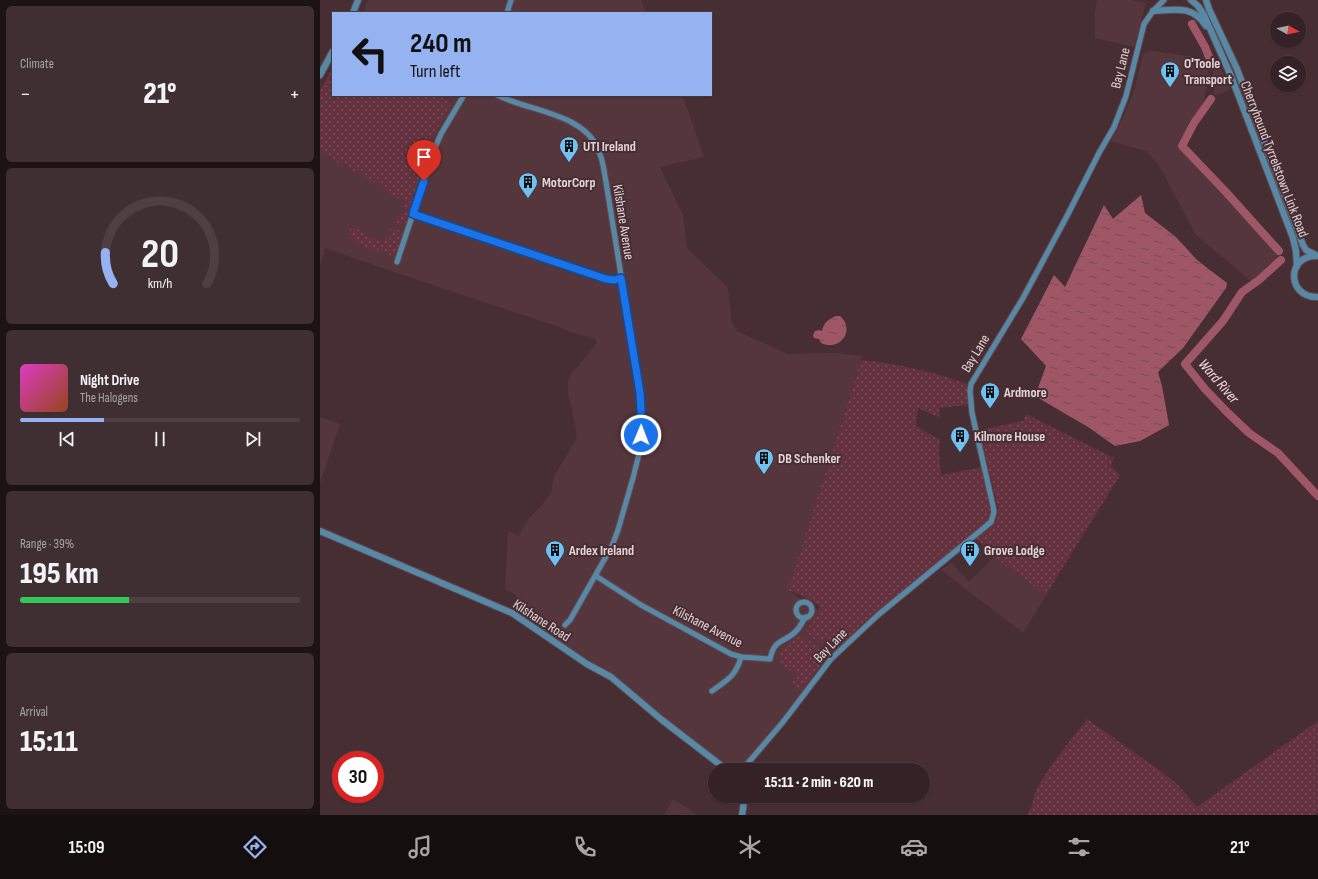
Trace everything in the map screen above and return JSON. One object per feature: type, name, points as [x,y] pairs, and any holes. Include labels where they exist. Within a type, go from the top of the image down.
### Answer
[{"type":"street","points":[[353,12],[358,0]]},
{"type":"street","points":[[507,12],[511,0]]},
{"type":"street","name":"Bay Lane","points":[[748,763],[783,722],[831,659],[878,615],[991,522],[994,517],[994,506],[972,413],[970,391],[971,384],[1023,298],[1114,127],[1126,96],[1144,24],[1153,11],[1164,0]]},
{"type":"street","name":"Cherryhound Tyrrelstown Link Road","points":[[1190,0],[1198,6],[1204,15],[1224,59],[1293,238],[1297,266],[1294,277],[1298,288],[1307,296],[1318,297]]},
{"type":"street","name":"Cherryhound Tyrrelstown Link Road","points":[[1206,0],[1237,69],[1303,245],[1306,250],[1318,256]]},
{"type":"street","points":[[1153,11],[1178,9],[1198,16],[1210,31],[1224,59]]},
{"type":"street","points":[[320,75],[332,53]]},
{"type":"street","points":[[397,262],[434,150],[441,134],[463,96]]},
{"type":"street","name":"Kilshane Avenue","points":[[500,96],[575,123],[587,133],[596,144],[601,158],[640,393],[642,430],[640,450],[620,525],[612,546],[596,576],[570,620],[565,624]]},
{"type":"street","points":[[413,214],[606,279],[614,280],[621,278]]},
{"type":"street","points":[[1297,266],[1306,258],[1318,256]]},
{"type":"street","name":"Kilshane Road","points":[[320,531],[512,613],[587,664],[612,677],[662,720],[718,763]]},
{"type":"street","name":"Kilshane Avenue","points":[[596,576],[641,605],[731,654],[741,657],[770,659],[772,649],[778,643],[795,632],[806,617]]},
{"type":"street","points":[[799,616],[806,617],[810,614],[812,610],[810,605],[806,602],[801,602],[797,606],[796,611],[801,622]]},
{"type":"street","points":[[712,690],[735,673],[741,657]]},
{"type":"street","points":[[742,815],[744,803]]},
{"type":"shaded area","points":[[368,0],[641,0],[646,12],[363,12]]},
{"type":"shaded area","points":[[1097,0],[1131,0],[1146,3],[1134,47],[1095,38],[1095,12]]},
{"type":"shaded area","points":[[1149,51],[1201,58],[1206,62],[1208,72],[1204,101],[1179,145],[1276,250],[1277,259],[1260,277],[1251,281],[1196,235],[1158,164],[1146,151],[1111,141],[1124,116],[1134,91],[1143,54]]},
{"type":"shaded area","points":[[1219,64],[1230,90],[1215,96],[1213,91],[1213,66]]},
{"type":"shaded area","points":[[332,70],[332,96],[682,96],[704,157],[660,167],[683,215],[687,248],[728,288],[732,323],[737,331],[788,354],[835,353],[862,356],[788,590],[818,611],[805,632],[835,654],[748,763],[718,763],[630,692],[512,613],[517,595],[505,589],[508,531],[518,536],[529,518],[551,493],[554,476],[577,438],[568,395],[568,382],[571,374],[597,343],[594,338],[570,332],[325,248],[320,266],[320,90]]},
{"type":"shaded area","points":[[332,70],[332,96],[438,96],[452,102],[432,138],[412,201],[410,203],[405,226],[397,223],[395,220],[398,215],[401,216],[405,209],[402,207],[405,202],[382,189],[383,185],[374,182],[320,152],[320,90]]},
{"type":"shaded area","points":[[351,228],[357,229],[382,243],[386,237],[389,239],[393,232],[390,230],[392,228],[401,231],[403,234],[397,252],[392,256],[389,256],[390,252],[378,250],[378,253],[354,241],[348,235]]},
{"type":"shaded area","points":[[861,360],[915,369],[941,375],[967,384],[968,405],[939,408],[940,418],[918,408],[916,426],[940,440],[939,450],[941,475],[982,467],[992,507],[991,517],[986,523],[859,627],[836,655],[805,632],[820,606],[807,598],[788,590]]},
{"type":"shaded area","points":[[1026,414],[1114,458],[1111,466],[1120,475],[1046,595],[994,557],[976,538],[995,523],[998,514],[998,508],[979,430],[1023,421]]},
{"type":"shaded area","points":[[320,417],[340,424],[320,483]]},
{"type":"shaded area","points":[[994,557],[1046,595],[1023,633],[941,570],[951,563],[969,582]]},
{"type":"shaded area","points":[[801,635],[828,654],[801,691],[791,684],[798,675],[780,664],[782,656],[780,652],[782,648]]},
{"type":"shaded area","points":[[1087,719],[1177,784],[1197,807],[1318,721],[1318,811],[1315,815],[1027,815],[1032,806],[1037,788],[1052,764]]},
{"type":"shaded area","points":[[673,799],[697,815],[664,815]]},
{"type":"water","points":[[1141,195],[1145,213],[1176,237],[1197,260],[1227,283],[1226,288],[1183,348],[1158,372],[1169,425],[1140,441],[1115,446],[1088,427],[1035,396],[1046,366],[1021,339],[1054,275],[1065,287],[1104,205],[1113,219]]},
{"type":"water","points":[[836,316],[840,316],[845,322],[846,327],[844,338],[840,342],[834,345],[828,345],[821,343],[819,339],[814,338],[813,335],[815,331],[822,331],[826,322]]},
{"type":"waterway","name":"Ward River","points":[[1192,24],[1205,47],[1211,62]]},
{"type":"waterway","name":"Ward River","points":[[1211,99],[1194,123],[1182,146],[1279,251]]},
{"type":"waterway","name":"Ward River","points":[[1281,260],[1259,280],[1242,292],[1223,321],[1185,364],[1205,389],[1226,411],[1249,433],[1278,453],[1318,496]]},
{"type":"place","name":"O'Toole Transport","points":[[1170,88]]},
{"type":"place","name":"UTI Ireland","points":[[569,163]]},
{"type":"place","name":"MotorCorp","points":[[528,199]]},
{"type":"place","name":"Ardmore","points":[[990,409]]},
{"type":"place","name":"Kilmore House","points":[[960,453]]},
{"type":"place","name":"DB Schenker","points":[[764,475]]},
{"type":"place","name":"Ardex Ireland","points":[[555,567]]},
{"type":"place","name":"Grove Lodge","points":[[970,567]]},
{"type":"route","points":[[424,181],[413,214],[606,279],[614,280],[621,278],[640,393],[641,435]]}]
